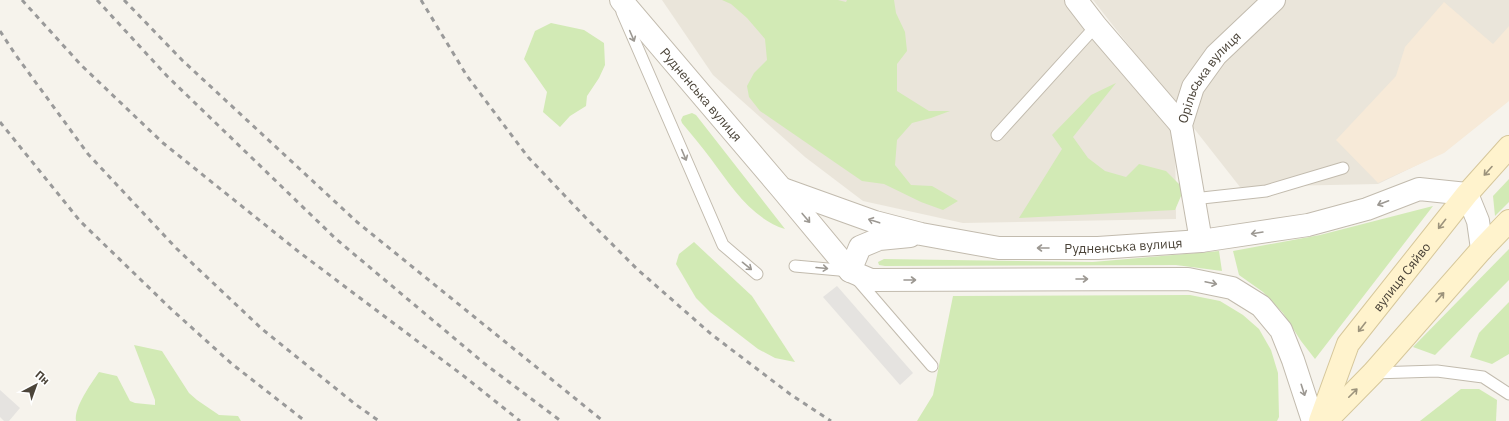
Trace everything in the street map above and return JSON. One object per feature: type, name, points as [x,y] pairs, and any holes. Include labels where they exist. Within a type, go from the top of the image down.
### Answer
[{"type":"main road","name":"вулиця Сяйво","points":[[1320,421],[1348,344],[1467,194],[1509,147]]},
{"type":"main road","points":[[1326,421],[1374,373],[1482,249],[1509,221]]},
{"type":"street","name":"Рудненська вулиця","points":[[621,0],[782,188],[850,271],[871,280],[1188,278],[1232,288],[1261,306],[1281,330],[1293,360],[1313,421]]},
{"type":"street","points":[[1076,0],[1096,26],[1181,125]]},
{"type":"street","name":"Орільська вулиця","points":[[1200,241],[1181,125],[1193,87],[1216,55],[1274,0]]},
{"type":"street","name":"Рудненська вулиця","points":[[782,188],[875,222],[921,234],[999,248],[1098,248],[1200,241],[1308,225],[1367,210],[1419,190],[1467,194]]},
{"type":"street","points":[[1467,194],[1478,221],[1482,249]]},
{"type":"street","points":[[850,271],[860,247],[879,239],[921,234]]},
{"type":"lane","points":[[617,0],[723,246],[757,274]]},
{"type":"lane","points":[[997,135],[1096,26]]},
{"type":"lane","points":[[1193,199],[1266,191],[1343,168]]},
{"type":"lane","points":[[795,266],[850,271],[932,366]]},
{"type":"lane","points":[[1374,373],[1437,371],[1483,376],[1509,394]]},
{"type":"shaded area","points":[[662,0],[1067,0],[1175,131],[1176,219],[963,223],[863,201],[805,157],[713,75]]},
{"type":"shaded area","points":[[1093,0],[1509,0],[1509,92],[1446,151],[1378,184],[1240,187]]},
{"type":"shaded area","points":[[1444,2],[1493,44],[1509,26],[1509,101],[1444,153],[1378,183],[1336,140],[1396,76],[1405,47]]},
{"type":"shaded area","points":[[837,286],[913,373],[900,385],[823,297]]},
{"type":"shaded area","points":[[0,390],[20,408],[9,421],[4,421],[0,417]]},
{"type":"green space","points":[[722,0],[838,0],[846,2],[847,0],[894,0],[896,13],[905,32],[907,51],[897,64],[897,91],[929,111],[950,111],[912,123],[897,140],[895,165],[911,185],[932,186],[958,201],[943,210],[921,202],[884,184],[862,181],[760,111],[749,97],[747,86],[754,73],[767,60],[765,39],[747,18],[731,4]]},
{"type":"green space","points":[[551,23],[584,30],[604,43],[605,65],[599,78],[587,96],[586,106],[570,116],[560,127],[543,112],[547,92],[524,59],[535,31]]},
{"type":"green space","points":[[1116,83],[1073,137],[1088,158],[1105,171],[1126,177],[1139,164],[1166,171],[1184,189],[1175,210],[1019,218],[1062,149],[1052,135],[1091,95]]},
{"type":"green space","points":[[692,113],[696,115],[785,229],[762,218],[743,200],[682,123],[681,120],[683,116]]},
{"type":"green space","points":[[1509,179],[1509,202],[1495,216],[1493,196]]},
{"type":"green space","points":[[1433,206],[1315,359],[1301,341],[1283,313],[1263,292],[1239,275],[1233,251],[1320,235]]},
{"type":"green space","points":[[694,242],[752,296],[795,362],[775,358],[758,349],[710,312],[696,298],[676,264],[679,254]]},
{"type":"green space","points":[[1509,249],[1509,280],[1435,355],[1413,347]]},
{"type":"green space","points":[[1219,251],[1222,271],[1176,265],[885,266],[879,265],[878,262],[884,259],[1093,262]]},
{"type":"green space","points":[[1190,295],[1220,301],[1243,315],[1259,329],[1271,350],[1278,373],[1279,417],[1277,421],[917,421],[933,395],[953,296]]},
{"type":"green space","points":[[1509,302],[1509,354],[1492,364],[1470,357],[1479,333]]},
{"type":"green space","points":[[134,345],[162,351],[189,393],[219,415],[238,416],[241,421],[76,421],[76,415],[80,403],[99,372],[117,376],[130,401],[155,405],[155,400]]},
{"type":"green space","points":[[1461,389],[1479,389],[1497,400],[1496,421],[1420,421]]},
{"type":"railway","points":[[22,0],[81,65],[163,143],[299,252],[465,377],[520,421]]},
{"type":"railway","points":[[97,0],[167,76],[336,239],[485,364],[561,421]]},
{"type":"railway","points":[[124,0],[182,60],[357,222],[603,421]]},
{"type":"railway","points":[[421,0],[467,76],[528,157],[585,217],[637,269],[711,334],[790,394],[831,421]]},
{"type":"railway","points":[[0,31],[88,154],[176,248],[262,329],[355,404],[379,421]]},
{"type":"railway","points":[[0,122],[80,221],[170,308],[232,364],[305,421]]}]
